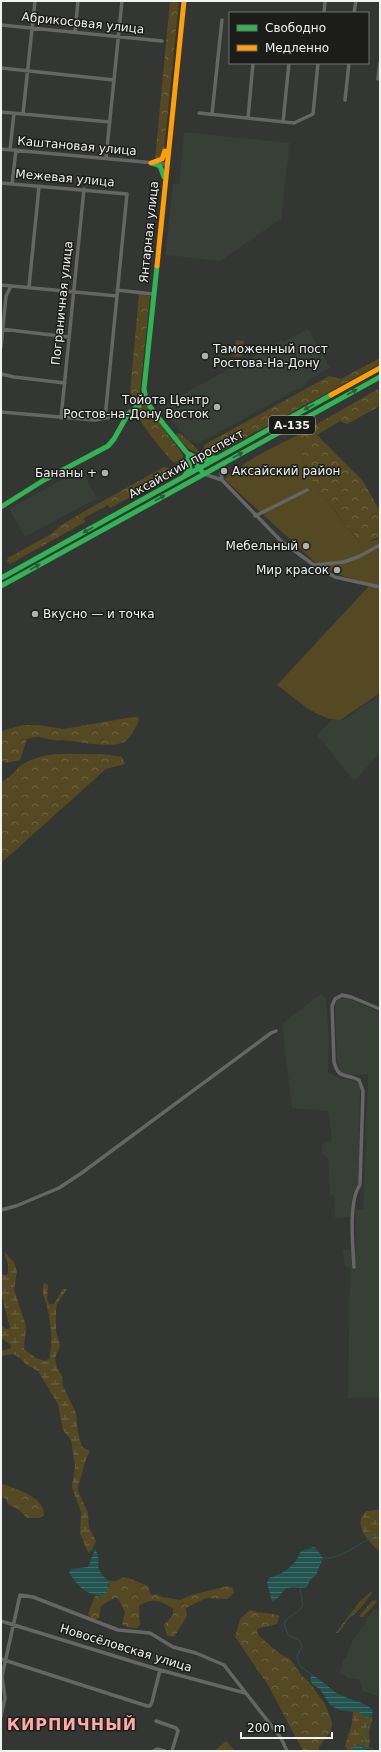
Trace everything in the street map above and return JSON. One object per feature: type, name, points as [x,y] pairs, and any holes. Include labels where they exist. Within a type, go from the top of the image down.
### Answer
[{"type":"main road","name":"Янтарная улица","points":[[184,1],[144,389],[146,400],[155,415],[204,474]]},
{"type":"main road","points":[[151,163],[159,161],[164,157],[170,134]]},
{"type":"main road","points":[[151,163],[160,166],[165,179]]},
{"type":"main road","name":"Аксайский проспект","points":[[1,578],[380,368]]},
{"type":"main road","name":"Аксайский проспект","points":[[1,586],[380,377]]},
{"type":"main road","points":[[1,507],[44,480],[108,446],[116,438],[127,414],[146,400]]},
{"type":"main road","name":"Янтарная улица","points":[[186,452],[201,460],[216,458]]},
{"type":"main road","points":[[183,476],[189,471],[190,466],[186,452]]},
{"type":"main road","points":[[176,489],[179,485],[199,474],[198,468]]},
{"type":"street","points":[[23,114],[34,1]]},
{"type":"street","points":[[75,32],[78,1]]},
{"type":"street","points":[[106,158],[122,1]]},
{"type":"street","points":[[324,12],[325,1]]},
{"type":"street","points":[[354,12],[356,1]]},
{"type":"street","points":[[212,114],[222,20]]},
{"type":"street","name":"Абрикосовая улица","points":[[1,25],[162,41]]},
{"type":"street","points":[[378,79],[380,63]]},
{"type":"street","points":[[248,118],[254,64]]},
{"type":"street","points":[[283,122],[289,64]]},
{"type":"street","points":[[199,113],[294,123],[313,114],[318,64]]},
{"type":"street","points":[[345,100],[349,64]]},
{"type":"street","points":[[1,68],[114,80]]},
{"type":"street","points":[[1,112],[110,122]]},
{"type":"street","points":[[10,150],[14,113]]},
{"type":"street","name":"Каштановая улица","points":[[1,149],[166,164]]},
{"type":"street","points":[[12,184],[16,150]]},
{"type":"street","name":"Межевая улица","points":[[1,183],[127,194],[117,290]]},
{"type":"street","points":[[29,287],[39,187]]},
{"type":"street","name":"Пограничная улица","points":[[61,418],[84,190]]},
{"type":"street","points":[[1,285],[117,296]]},
{"type":"street","points":[[1,347],[6,296],[11,286]]},
{"type":"street","points":[[105,418],[117,290],[153,294]]},
{"type":"street","points":[[2,329],[69,337]]},
{"type":"street","points":[[1,374],[14,377],[65,382]]},
{"type":"street","points":[[1,412],[95,420],[127,414]]},
{"type":"street","points":[[222,480],[221,472],[224,462]]},
{"type":"street","points":[[204,474],[222,480],[255,516],[281,541],[314,565],[335,577],[380,587]]},
{"type":"street","points":[[255,516],[307,490]]},
{"type":"street","points":[[314,565],[344,562],[360,556],[380,545]]},
{"type":"street","points":[[354,1267],[353,1208],[357,1190],[360,1185],[363,1090],[359,1080],[340,1074],[336,1069],[334,1062],[332,1006],[335,999],[342,995],[379,1006]]},
{"type":"street","points":[[1,1210],[16,1206],[59,1188],[83,1172],[271,1032],[276,1031]]},
{"type":"street","points":[[1,1716],[5,1698],[2,1676],[20,1595],[34,1597],[118,1630],[150,1633],[173,1647],[224,1665],[281,1738],[287,1751]]},
{"type":"street","name":"Новосёловская улица","points":[[1,1622],[160,1670],[246,1694]]},
{"type":"street","points":[[1,1659],[147,1706],[150,1706],[152,1702],[160,1670]]},
{"type":"street","points":[[156,1721],[178,1730],[172,1751]]},
{"type":"street","points":[[153,1751],[157,1749],[165,1751]]},
{"type":"shaded area","points":[[184,132],[290,143],[281,219],[220,261],[165,255],[173,184],[179,184]]},
{"type":"shaded area","points":[[308,329],[330,368],[307,381],[307,384],[198,444],[191,440],[189,441],[160,407],[282,340],[283,342]]},
{"type":"shaded area","points":[[81,469],[97,498],[25,537],[9,509]]},
{"type":"shaded area","points":[[380,695],[380,753],[354,781],[317,735],[331,720],[343,720]]},
{"type":"shaded area","points":[[322,993],[326,999],[329,1037],[328,1072],[339,1078],[356,1081],[360,1087],[359,1180],[352,1197],[351,1217],[335,1218],[334,1196],[330,1195],[328,1158],[322,1153],[322,1145],[332,1140],[328,1111],[292,1108],[282,1024]]},
{"type":"shaded area","points":[[341,996],[380,1013],[380,1398],[348,1398],[350,1268],[345,1266],[343,1250],[356,1249],[356,1210],[363,1209],[368,1074],[354,1076],[341,1074],[337,1060],[335,1009],[337,999]]},
{"type":"shaded area","points":[[374,1609],[380,1610],[380,1697],[363,1691],[359,1679],[347,1678],[347,1676],[340,1675],[343,1659],[346,1658],[352,1642]]},
{"type":"green space","points":[[170,1],[179,1],[163,160],[155,160]]},
{"type":"green space","points":[[139,294],[150,296],[140,391],[142,400],[182,453],[184,461],[173,462],[153,439],[141,421],[132,402],[130,393]]},
{"type":"green space","points":[[236,340],[244,341],[242,357],[233,356]]},
{"type":"green space","points":[[380,358],[380,364],[210,457],[204,454],[204,445],[329,376],[341,379]]},
{"type":"green space","points":[[380,388],[380,406],[347,424],[340,421],[317,435],[362,480],[380,511],[380,537],[361,544],[313,483],[294,437]]},
{"type":"green space","points":[[180,433],[200,452],[197,453],[189,449],[175,435]]},
{"type":"green space","points":[[294,437],[313,483],[360,543],[380,539],[380,693],[340,720],[331,719],[315,712],[277,685],[369,586],[365,583],[337,574],[317,564],[224,479],[249,461]]},
{"type":"green space","points":[[164,467],[172,469],[173,474],[110,508],[108,505],[84,518],[85,522],[10,564],[7,561],[8,558],[51,534],[60,526],[85,511]]},
{"type":"green space","points":[[137,717],[139,719],[135,729],[124,742],[118,744],[102,745],[34,737],[27,739],[20,760],[6,763],[1,760],[1,731],[24,725],[38,725],[63,729]]},
{"type":"green space","points":[[63,754],[102,754],[122,757],[125,764],[106,769],[1,863],[1,782],[8,778],[22,765],[43,756]]},
{"type":"green space","points":[[4,1252],[14,1262],[17,1271],[14,1289],[26,1326],[24,1349],[36,1358],[45,1361],[49,1359],[51,1347],[50,1323],[43,1291],[44,1283],[48,1285],[47,1299],[49,1304],[54,1304],[63,1289],[67,1289],[57,1304],[56,1309],[56,1331],[60,1345],[55,1359],[57,1368],[62,1376],[63,1386],[76,1413],[78,1433],[82,1447],[90,1451],[86,1459],[78,1487],[78,1491],[88,1513],[89,1528],[96,1541],[92,1550],[88,1553],[80,1533],[81,1512],[72,1487],[75,1466],[71,1440],[63,1430],[58,1404],[38,1371],[27,1365],[13,1354],[1,1356],[1,1351],[10,1349],[11,1345],[1,1338],[1,1325],[6,1329],[10,1328],[1,1293],[1,1273],[6,1276],[8,1273],[8,1264]]},
{"type":"green space","points":[[3,1484],[35,1499],[40,1503],[44,1515],[40,1518],[27,1518],[18,1509],[8,1504],[5,1498],[1,1496],[1,1485]]},
{"type":"green space","points":[[380,1510],[380,1552],[366,1537],[362,1529],[361,1518],[366,1511]]},
{"type":"green space","points":[[123,1577],[148,1586],[151,1595],[157,1594],[162,1597],[180,1600],[191,1595],[228,1586],[233,1588],[234,1593],[227,1599],[206,1598],[186,1608],[187,1616],[174,1637],[167,1636],[164,1625],[173,1615],[173,1608],[156,1601],[144,1603],[139,1606],[140,1625],[137,1628],[127,1627],[122,1624],[125,1612],[118,1598],[112,1599],[101,1606],[99,1618],[93,1620],[88,1614],[95,1596],[103,1596],[109,1586],[109,1581],[117,1581]]},
{"type":"green space","points":[[372,1591],[362,1606],[348,1619],[340,1631],[336,1633],[360,1601]]},
{"type":"green space","points":[[376,1600],[377,1602],[363,1617],[359,1616],[372,1601]]},
{"type":"green space","points":[[250,1610],[279,1616],[277,1624],[257,1629],[258,1635],[280,1654],[290,1659],[325,1704],[332,1722],[331,1731],[318,1748],[320,1751],[303,1751],[268,1685],[235,1637],[240,1619]]},
{"type":"green space","points":[[353,1711],[360,1712],[371,1717],[372,1716],[369,1732],[370,1743],[368,1749],[363,1748],[359,1744],[348,1751],[345,1746],[352,1723]]},
{"type":"green space","points":[[226,1741],[235,1751],[214,1751]]},
{"type":"water","points":[[314,1547],[323,1558],[316,1575],[310,1580],[307,1587],[287,1588],[277,1599],[272,1601],[267,1583],[269,1578],[288,1569],[301,1551]]},
{"type":"water","points":[[95,1549],[100,1572],[109,1581],[107,1593],[103,1596],[87,1592],[75,1582],[69,1572],[71,1569],[88,1567]]},
{"type":"water","points":[[312,1675],[338,1694],[369,1707],[373,1710],[372,1716],[367,1718],[359,1712],[339,1710],[330,1705],[320,1689],[313,1685],[310,1680]]},
{"type":"water","points":[[359,1744],[366,1749],[365,1751],[350,1751],[356,1745]]},
{"type":"waterway","points":[[323,1558],[338,1556],[380,1534]]},
{"type":"waterway","points":[[300,1589],[303,1605],[284,1623],[288,1635],[298,1639],[302,1646],[297,1657],[300,1666],[312,1675]]},
{"type":"waterway","points":[[369,1718],[363,1748],[373,1749]]},
{"type":"traffic: fast","points":[[152,163],[160,166],[164,177]]},
{"type":"traffic: fast","points":[[157,266],[144,389],[146,400],[153,411],[204,474]]},
{"type":"traffic: fast","points":[[1,586],[380,377]]},
{"type":"traffic: fast","points":[[1,578],[331,395]]},
{"type":"traffic: fast","points":[[1,507],[44,480],[108,446],[114,439],[128,414],[146,400]]},
{"type":"traffic: fast","points":[[189,454],[201,460],[215,458]]},
{"type":"traffic: fast","points":[[185,475],[190,469],[188,457]]},
{"type":"traffic: slow","points":[[157,266],[184,1]]},
{"type":"traffic: slow","points":[[151,163],[162,159],[165,151]]},
{"type":"traffic: slow","points":[[331,395],[380,368]]},
{"type":"place","name":"Таможенный пост Ростова-На-Дону","points":[[205,356]]},
{"type":"place","name":"Тойота Центр Ростов-на-Дону Восток","points":[[217,407]]},
{"type":"place","name":"Аксайский район","points":[[224,471]]},
{"type":"place","name":"Бананы +","points":[[105,473]]},
{"type":"place","name":"Мебельный","points":[[306,546]]},
{"type":"place","name":"Мир красок","points":[[337,570]]},
{"type":"place","name":"Вкусно — и точка","points":[[35,614]]},
{"type":"district","name":"КИРПИЧНЫЙ","points":[[72,1724]]}]
